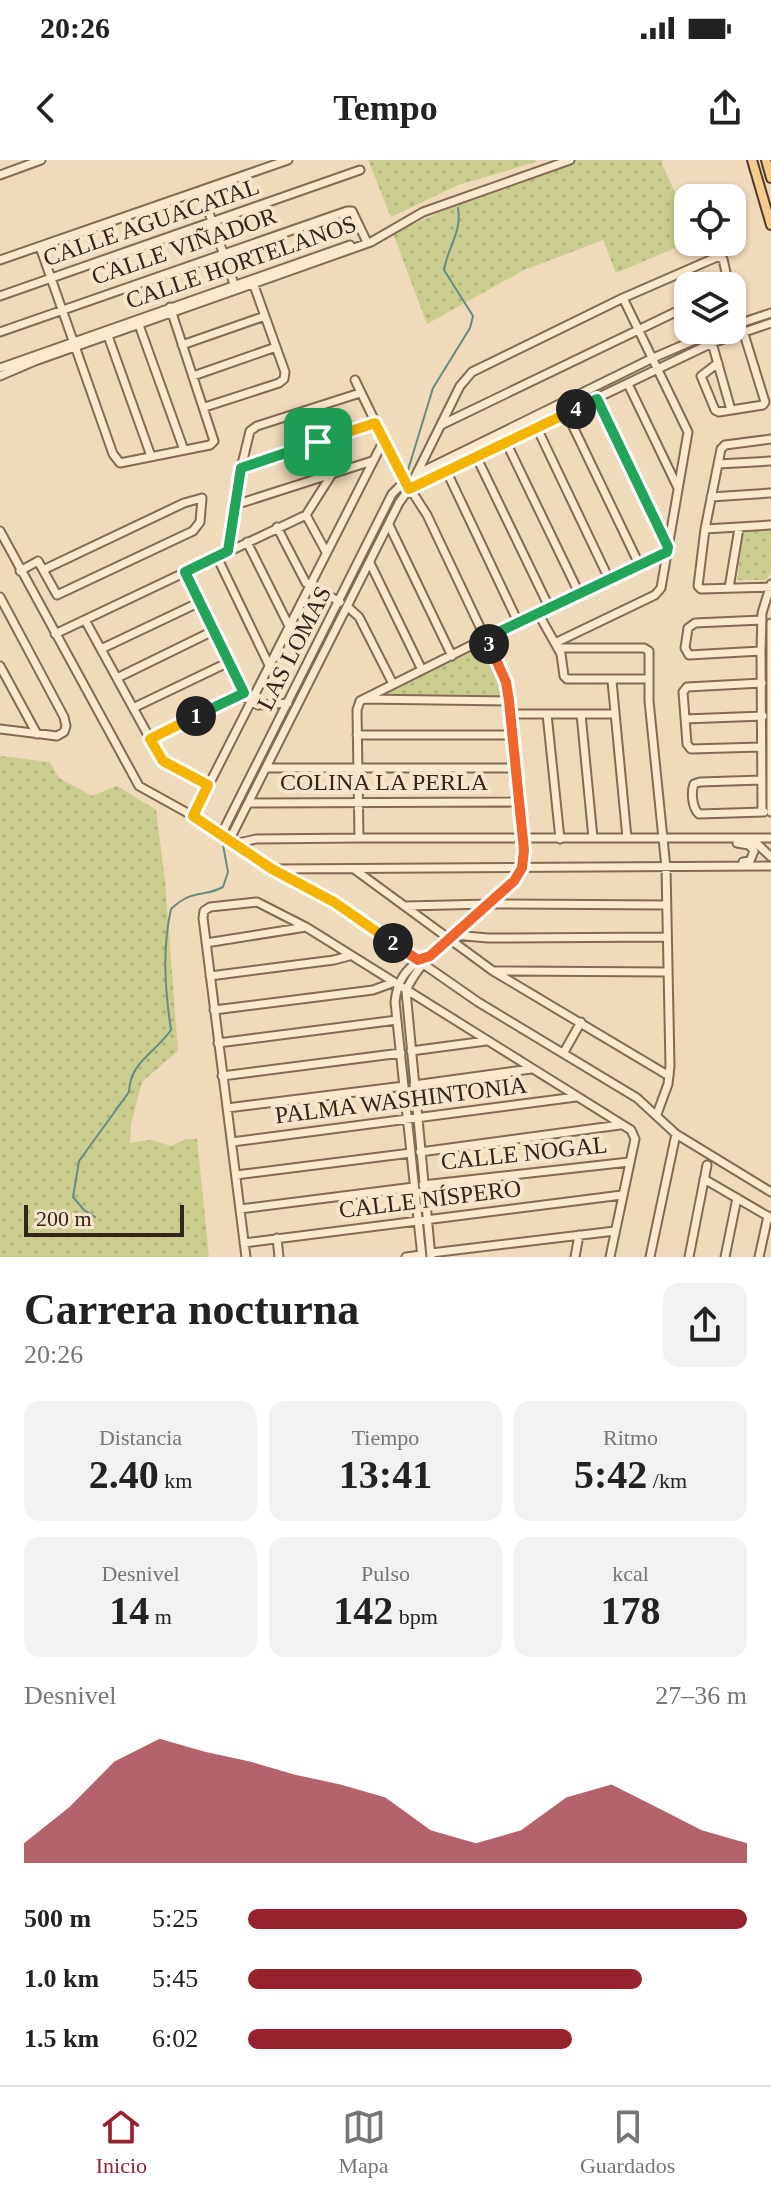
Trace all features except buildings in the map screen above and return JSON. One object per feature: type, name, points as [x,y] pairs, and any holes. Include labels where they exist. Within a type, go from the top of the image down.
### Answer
[{"type":"main road","points":[[753,162],[771,225]]},
{"type":"street","points":[[0,175],[41,160]]},
{"type":"street","points":[[0,260],[288,160]]},
{"type":"street","points":[[382,234],[423,212],[570,160]]},
{"type":"street","points":[[753,162],[768,166]]},
{"type":"street","points":[[756,174],[768,166]]},
{"type":"street","name":"CALLE AGUACATAL","points":[[0,296],[360,170]]},
{"type":"street","points":[[201,190],[234,284]]},
{"type":"street","name":"CALLE VIÑADOR","points":[[0,332],[350,211],[356,215],[366,240]]},
{"type":"street","name":"CALLE HORTELANOS","points":[[0,368],[382,234]]},
{"type":"street","name":"CALLE HORTELANOS","points":[[0,376],[76,343],[139,325],[234,284],[253,281],[371,242],[382,234]]},
{"type":"street","points":[[40,247],[117,460],[128,463],[213,443],[205,407],[171,310]]},
{"type":"street","points":[[683,272],[717,257],[723,259],[726,272]]},
{"type":"street","points":[[407,485],[416,474],[460,386],[472,372],[674,276]]},
{"type":"street","points":[[205,407],[279,383],[285,376],[253,281]]},
{"type":"street","points":[[556,646],[659,591],[668,550],[688,432],[623,298]]},
{"type":"street","points":[[440,425],[674,312]]},
{"type":"street","points":[[746,326],[771,313]]},
{"type":"street","points":[[182,345],[265,316]]},
{"type":"street","points":[[746,327],[771,323]]},
{"type":"street","points":[[139,325],[184,450]]},
{"type":"street","points":[[108,336],[151,456]]},
{"type":"street","points":[[718,363],[701,376],[715,410],[763,405],[765,402],[746,337]]},
{"type":"street","points":[[416,474],[686,344]]},
{"type":"street","points":[[407,485],[537,428],[710,344]]},
{"type":"street","points":[[712,344],[731,410]]},
{"type":"street","points":[[193,376],[276,347]]},
{"type":"street","points":[[214,1010],[394,985],[407,970],[430,956],[489,904],[514,881],[522,868],[523,837],[506,682],[427,515],[407,485],[355,380]]},
{"type":"street","points":[[628,384],[679,490]]},
{"type":"street","points":[[228,551],[241,468],[248,434],[253,428],[360,393]]},
{"type":"street","points":[[597,399],[668,550]]},
{"type":"street","points":[[567,414],[639,564]]},
{"type":"street","points":[[241,468],[375,423]]},
{"type":"street","points":[[537,428],[609,579]]},
{"type":"street","points":[[767,651],[762,620],[770,586],[701,589],[698,586],[705,529],[721,449],[725,445],[771,439]]},
{"type":"street","points":[[193,816],[384,440]]},
{"type":"street","points":[[506,442],[579,593]]},
{"type":"street","points":[[476,456],[549,607]]},
{"type":"street","points":[[235,505],[372,461]]},
{"type":"street","points":[[718,464],[771,461]]},
{"type":"street","points":[[446,470],[518,622]]},
{"type":"street","points":[[55,634],[306,515],[332,474]]},
{"type":"street","name":"LAS LOMAS","points":[[232,842],[407,485]]},
{"type":"street","name":"LAS LOMAS","points":[[221,835],[392,494],[407,485]]},
{"type":"street","points":[[711,497],[771,493]]},
{"type":"street","points":[[20,571],[38,561],[43,570],[57,595],[193,531],[200,522],[202,498],[184,503],[43,570]]},
{"type":"street","points":[[306,515],[326,552]]},
{"type":"street","points":[[389,525],[452,656]]},
{"type":"street","points":[[705,529],[771,525]]},
{"type":"street","points":[[277,527],[299,573],[310,586],[340,602]]},
{"type":"street","points":[[729,588],[739,528]]},
{"type":"street","points":[[0,531],[136,782],[272,869],[344,909],[478,1002],[637,1098],[676,1134],[771,1192]]},
{"type":"street","points":[[247,542],[289,626]]},
{"type":"street","points":[[359,838],[357,710],[363,699],[668,550]]},
{"type":"street","points":[[217,557],[269,665]]},
{"type":"street","points":[[370,563],[422,670]]},
{"type":"street","points":[[185,572],[250,702],[258,705],[288,703]]},
{"type":"street","points":[[0,597],[66,726],[61,735],[0,729]]},
{"type":"street","points":[[101,649],[200,602]]},
{"type":"street","points":[[348,607],[359,617],[393,684]]},
{"type":"street","points":[[538,613],[556,646],[567,679],[648,679]]},
{"type":"street","points":[[85,620],[163,761],[208,785]]},
{"type":"street","points":[[762,620],[695,623],[688,628],[685,648],[689,655],[767,651]]},
{"type":"street","points":[[768,779],[694,784],[694,808],[699,814],[768,812],[768,779],[768,748],[768,715],[767,651],[771,623]]},
{"type":"street","points":[[117,678],[213,631]]},
{"type":"street","points":[[556,646],[646,648],[650,654],[648,679],[666,868],[668,972],[669,1076],[657,1114]]},
{"type":"street","points":[[133,708],[229,662]]},
{"type":"street","points":[[0,666],[37,734]]},
{"type":"street","points":[[612,681],[627,838]]},
{"type":"street","points":[[767,685],[685,688],[683,692],[687,744],[693,750],[768,748]]},
{"type":"street","points":[[150,739],[244,693]]},
{"type":"street","points":[[363,699],[509,701]]},
{"type":"street","points":[[511,714],[613,714]]},
{"type":"street","points":[[547,714],[560,839]]},
{"type":"street","points":[[581,714],[593,838]]},
{"type":"street","points":[[685,719],[768,715]]},
{"type":"street","points":[[357,735],[513,735]]},
{"type":"street","points":[[266,768],[516,768]]},
{"type":"street","name":"COLINA LA PERLA","points":[[249,803],[519,802]]},
{"type":"street","points":[[232,842],[247,839],[359,838],[771,838]]},
{"type":"street","points":[[272,869],[768,866],[771,858],[751,838]]},
{"type":"street","points":[[719,839],[724,843],[745,843],[754,851],[750,861],[730,863],[727,867]]},
{"type":"street","points":[[353,869],[451,937],[493,971],[669,1076]]},
{"type":"street","points":[[246,1257],[203,913],[210,907],[257,902],[306,927],[633,1133],[635,1139],[610,1257]]},
{"type":"street","points":[[403,906],[666,905]]},
{"type":"street","points":[[206,943],[306,927]]},
{"type":"street","points":[[451,937],[667,937]]},
{"type":"street","points":[[210,976],[349,956]]},
{"type":"street","points":[[406,1257],[421,1256],[422,1220],[406,991],[420,962]]},
{"type":"street","points":[[493,971],[668,972]]},
{"type":"street","points":[[394,985],[404,1086],[413,1120]]},
{"type":"street","points":[[218,1043],[397,1020]]},
{"type":"street","points":[[564,1052],[581,1022]]},
{"type":"street","points":[[411,1051],[486,1041]]},
{"type":"street","points":[[222,1076],[401,1053]]},
{"type":"street","points":[[414,1085],[531,1069]]},
{"type":"street","points":[[227,1108],[404,1086]]},
{"type":"street","name":"PALMA WASHINTONIA","points":[[232,1142],[576,1097]]},
{"type":"street","points":[[236,1175],[621,1125]]},
{"type":"street","points":[[650,1257],[676,1134]]},
{"type":"street","name":"CALLE NOGAL","points":[[240,1209],[629,1162]]},
{"type":"street","points":[[689,1257],[707,1165]]},
{"type":"street","points":[[704,1179],[769,1217],[759,1257]]},
{"type":"street","name":"CALLE NÍSPERO","points":[[244,1243],[622,1195]]},
{"type":"street","points":[[725,1257],[737,1198]]},
{"type":"street","points":[[422,1220],[431,1255],[615,1231]]},
{"type":"street","points":[[575,1257],[579,1235]]},
{"type":"street","points":[[277,1238],[279,1257]]},
{"type":"green space","points":[[368,160],[536,162],[458,185],[391,217]]},
{"type":"green space","points":[[560,160],[663,160],[674,190],[674,248],[616,273],[603,240],[524,270],[427,324],[393,233]]},
{"type":"green space","points":[[771,529],[771,573],[766,580],[737,580],[743,532]]},
{"type":"green space","points":[[482,645],[500,679],[500,698],[376,697]]},
{"type":"green space","points":[[0,756],[50,762],[59,778],[92,796],[117,786],[156,810],[165,881],[178,1051],[142,1082],[131,1124],[130,1143],[151,1140],[171,1146],[186,1139],[197,1139],[209,1257],[0,1257]]},
{"type":"waterway","points":[[408,470],[433,388],[470,328],[473,316],[444,270],[458,225],[458,208]]},
{"type":"waterway","points":[[345,600],[399,493]]},
{"type":"waterway","points":[[229,832],[332,628]]},
{"type":"waterway","points":[[95,1217],[73,1197],[79,1161],[129,1092],[130,1082],[139,1065],[171,1030],[165,970],[171,909],[186,898],[223,887],[228,872],[223,845]]},
{"type":"route","points":[[597,399],[668,547],[667,552],[486,638],[508,691],[524,863],[514,881],[430,956],[418,960],[334,902],[272,869],[193,816],[208,785],[163,761],[150,739],[244,693],[185,572],[228,551],[241,468],[318,442],[375,423],[409,489],[597,399]]}]
